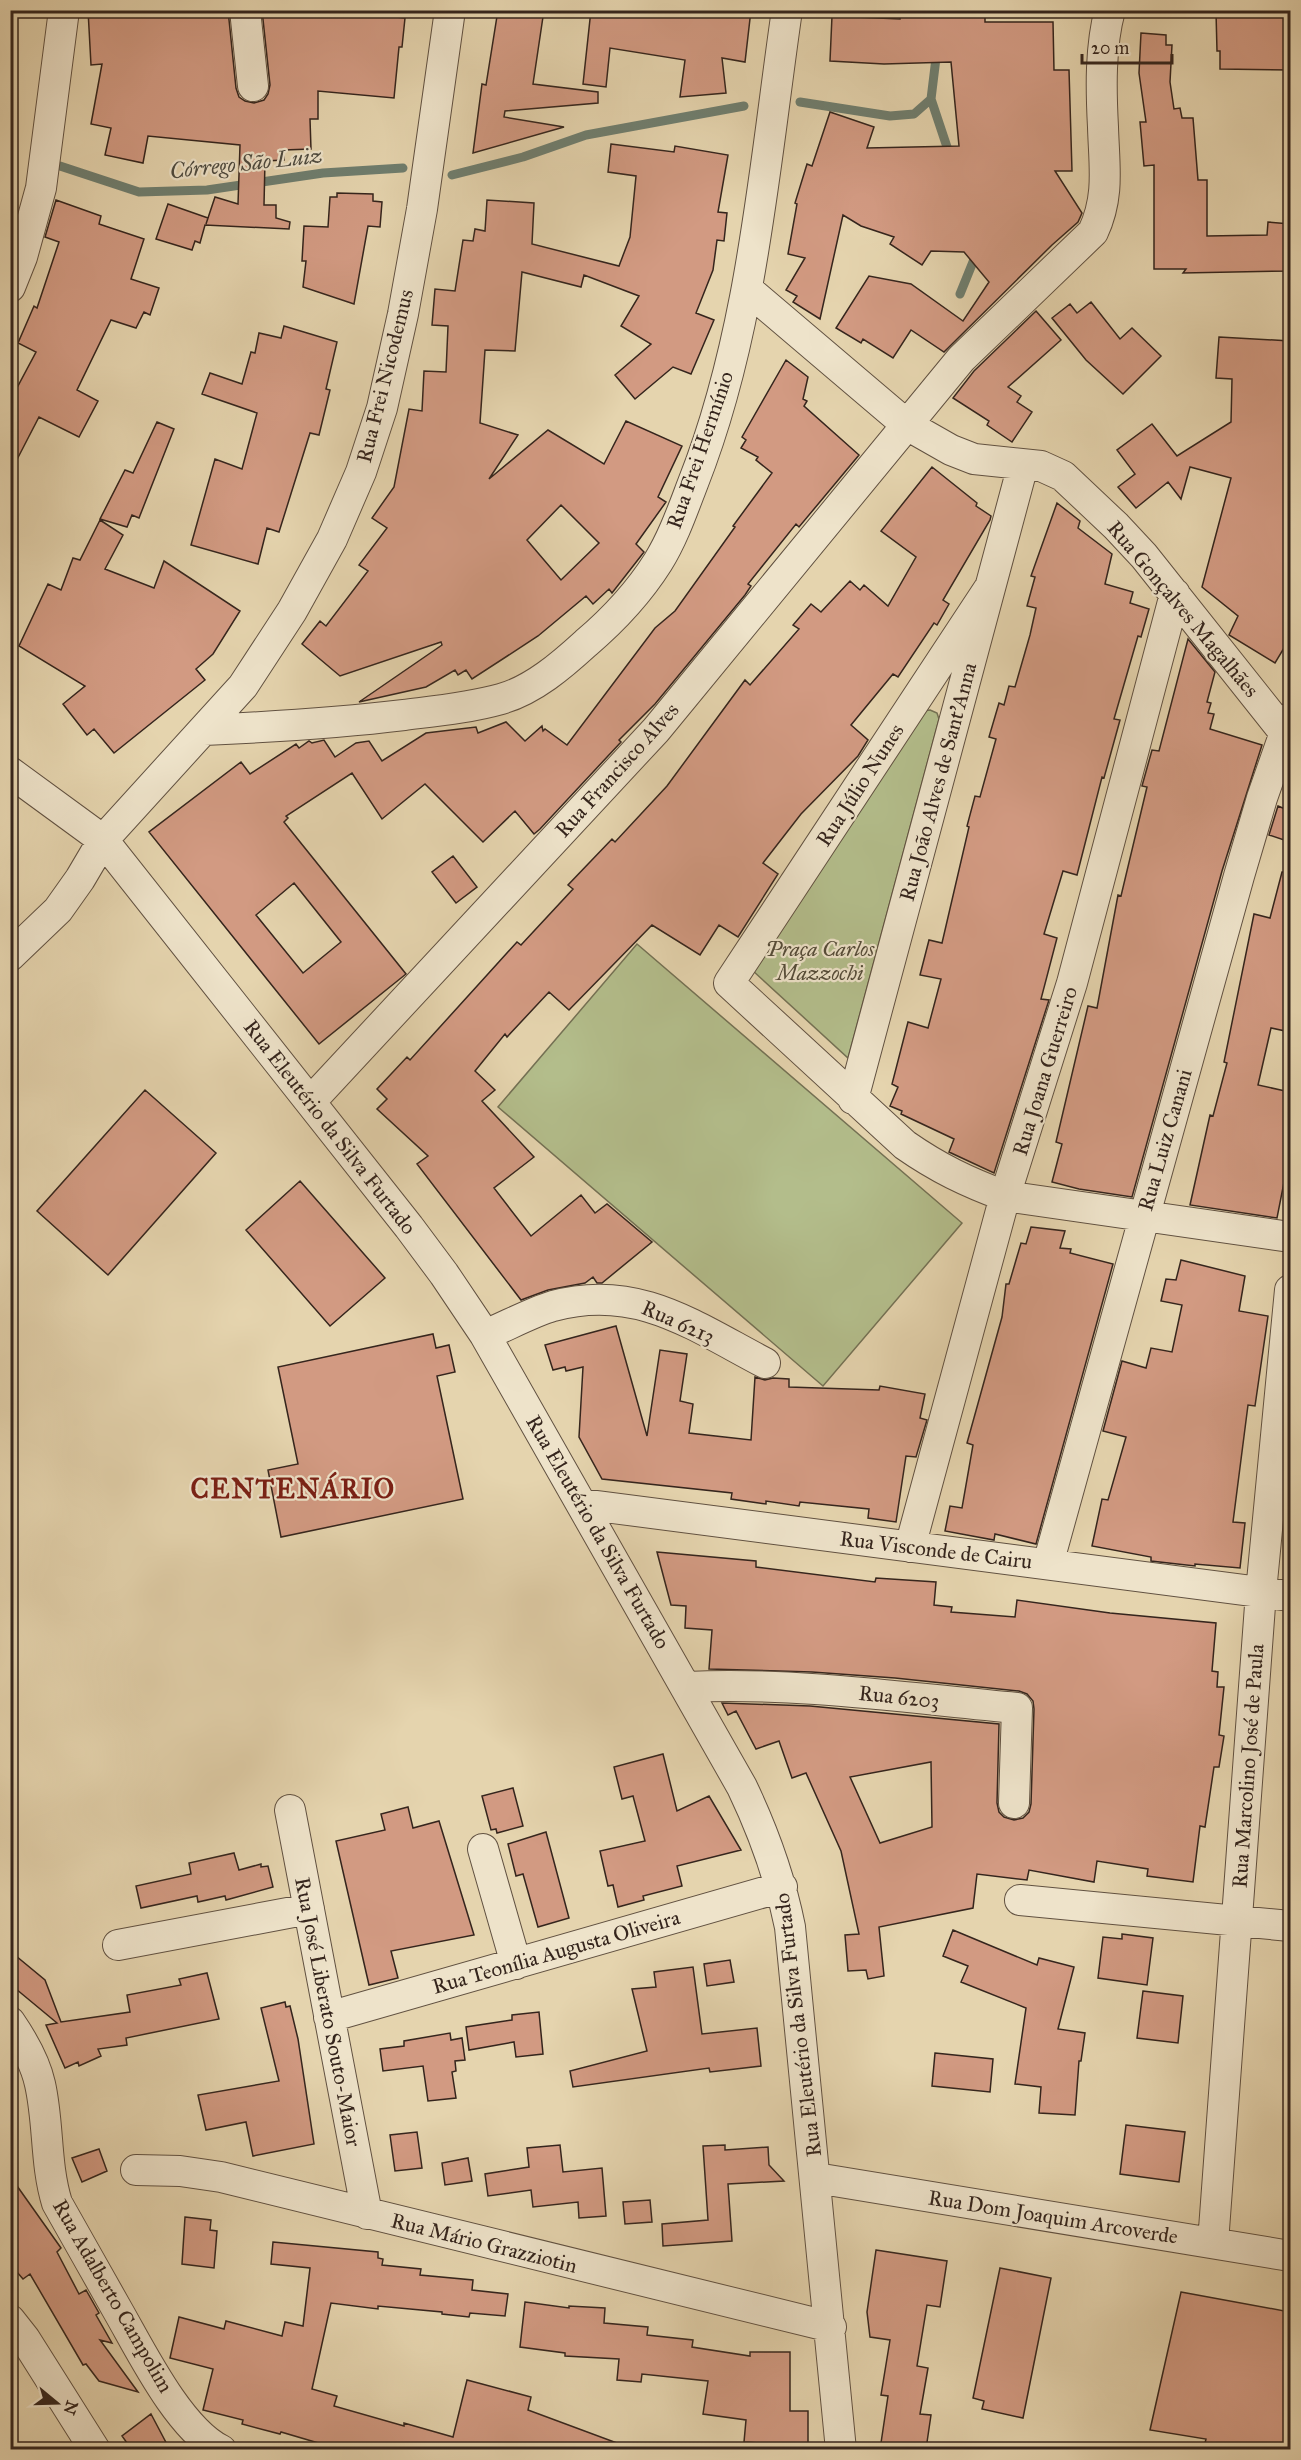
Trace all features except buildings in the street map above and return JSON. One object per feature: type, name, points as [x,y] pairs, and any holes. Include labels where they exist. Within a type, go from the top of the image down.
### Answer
[{"type":"street","points":[[10,287],[22,257],[41,188],[64,10]]},
{"type":"street","points":[[245,10],[253,86]]},
{"type":"street","name":"Rua Frei Nicodemus","points":[[10,956],[58,910],[103,840],[243,686],[292,611],[333,539],[361,472],[382,408],[422,209],[450,10]]},
{"type":"street","name":"Rua Frei Hermínio","points":[[204,730],[304,725],[452,709],[502,699],[542,679],[571,658],[611,621],[658,562],[686,502],[718,412],[735,348],[747,289],[788,10]]},
{"type":"street","name":"Rua Francisco Alves","points":[[311,1101],[656,730],[980,339],[1093,232],[1102,213],[1106,192],[1102,122],[1103,66],[1110,10]]},
{"type":"street","name":"Rua Gonçalves Magalhães","points":[[747,289],[907,426],[951,450],[974,459],[1041,466],[1063,476],[1116,526],[1287,725]]},
{"type":"street","name":"Rua João Alves de Sant'Anna","points":[[853,1099],[1023,465]]},
{"type":"street","name":"Rua Júlio Nunes","points":[[853,1099],[729,983],[990,588]]},
{"type":"street","name":"Rua Joana Guerreiro","points":[[910,1547],[1005,1196],[1072,983],[1175,594]]},
{"type":"street","name":"Rua Luiz Canani","points":[[1048,1564],[1239,876],[1287,725]]},
{"type":"street","name":"Rua Eleutério da Silva Furtado","points":[[10,772],[103,840],[311,1101],[444,1274],[485,1335],[687,1687],[751,1806],[764,1834],[782,1887],[790,1927],[831,2327],[841,2450]]},
{"type":"street","points":[[853,1099],[905,1145],[937,1167],[965,1181],[1005,1196],[1290,1238]]},
{"type":"street","name":"Rua Marcolino José de Paula","points":[[1213,2244],[1236,1921],[1276,1594],[1290,1290]]},
{"type":"street","name":"Rua 6213","points":[[485,1335],[552,1307],[581,1300],[612,1299],[641,1303],[670,1313],[765,1363]]},
{"type":"street","name":"Rua Visconde de Cairu","points":[[582,1504],[1276,1594]]},
{"type":"street","name":"Rua 6203","points":[[687,1687],[741,1685],[796,1687],[1017,1708],[1014,1803]]},
{"type":"street","name":"Rua José Liberato Souto-Maior","points":[[290,1810],[367,2214]]},
{"type":"street","points":[[483,1849],[516,1964]]},
{"type":"street","name":"Rua Teonília Augusta Oliveira","points":[[329,2017],[782,1887]]},
{"type":"street","points":[[1020,1900],[1290,1926]]},
{"type":"street","points":[[118,1945],[309,1909]]},
{"type":"street","name":"Rua Adalberto Campolim","points":[[10,2022],[28,2048],[40,2084],[50,2181],[57,2203],[172,2400],[195,2429],[221,2450]]},
{"type":"street","name":"Rua Mário Grazziotin","points":[[136,2170],[180,2171],[221,2177],[831,2327]]},
{"type":"street","name":"Rua Dom Joaquim Arcoverde","points":[[816,2178],[1290,2256]]},
{"type":"street","points":[[10,2320],[26,2339],[95,2450]]},
{"type":"green space","name":"Praça Carlos Mazzochi","points":[[930,710],[937,713],[939,719],[848,1058],[752,970],[922,711]]},
{"type":"green space","points":[[637,944],[962,1223],[823,1386],[498,1107]]},
{"type":"waterway","name":"Córrego São Luiz","points":[[800,102],[890,116],[914,114],[931,99],[937,50]]},
{"type":"waterway","points":[[931,99],[950,156]]},
{"type":"waterway","name":"Córrego São Luiz","points":[[452,175],[523,157],[586,135],[744,106]]},
{"type":"waterway","name":"Córrego São Luiz","points":[[60,166],[139,192],[207,190],[323,173],[403,168]]},
{"type":"waterway","points":[[960,294],[977,252]]},
{"type":"district","name":"CENTENÁRIO","points":[[293,1488]]}]
